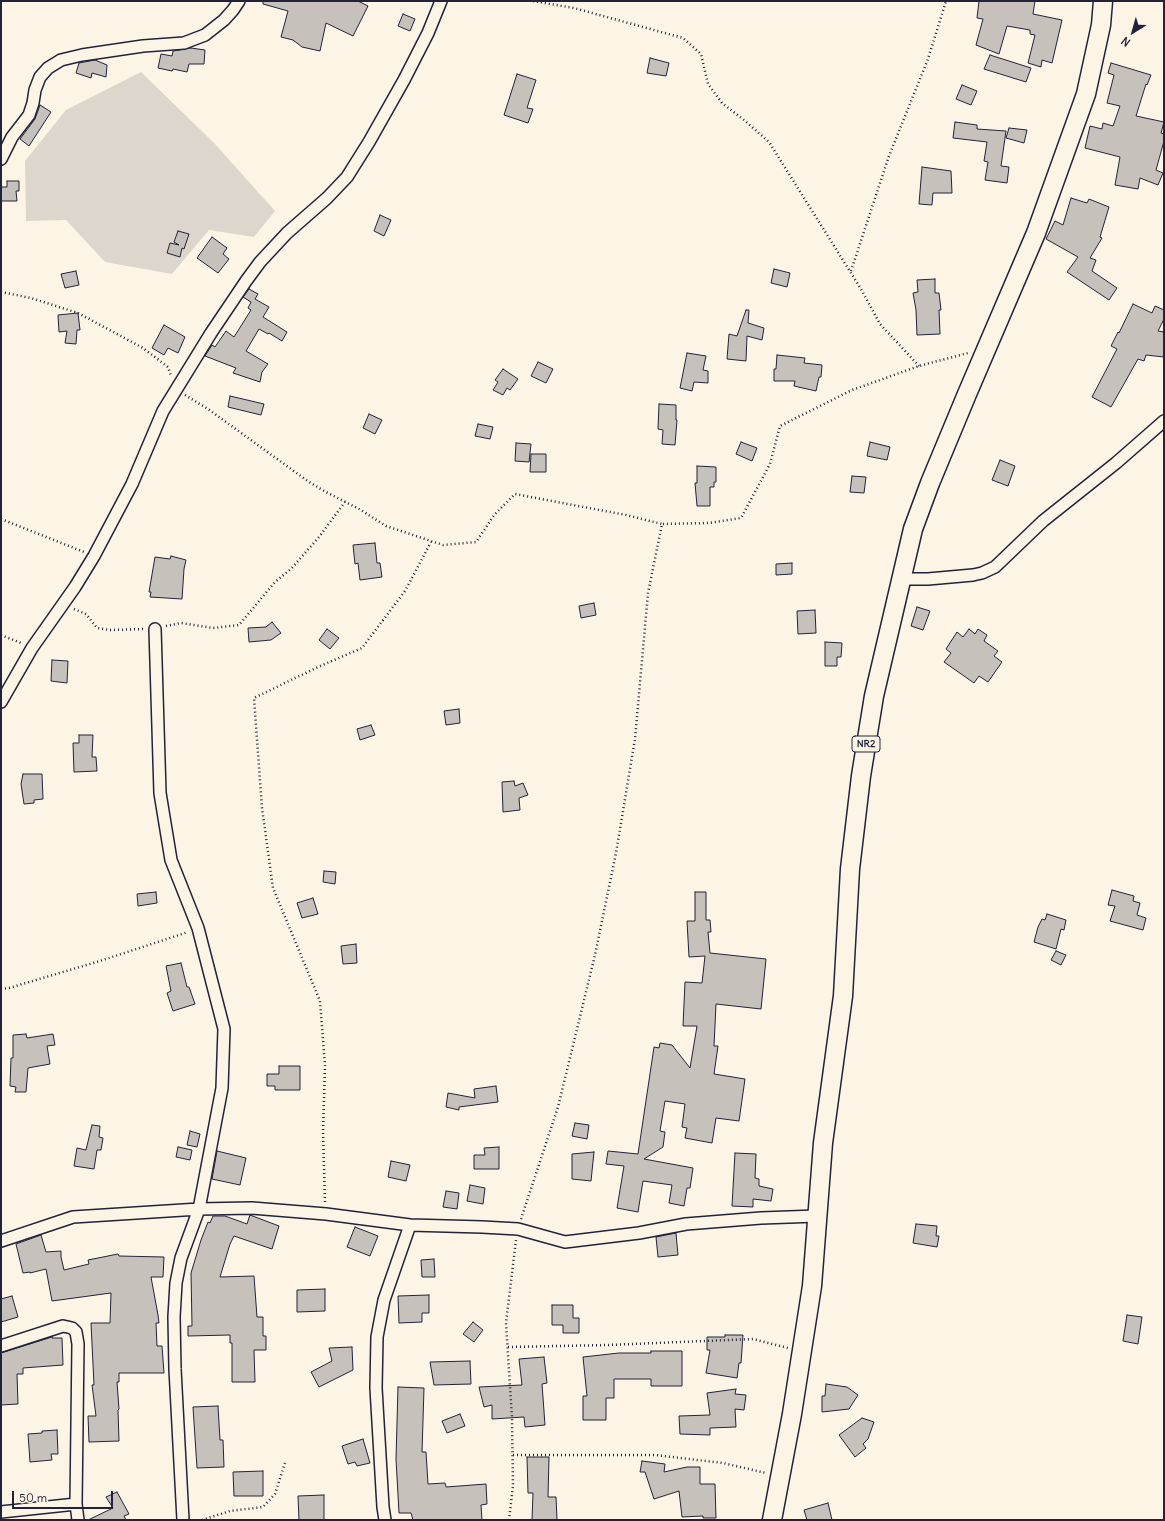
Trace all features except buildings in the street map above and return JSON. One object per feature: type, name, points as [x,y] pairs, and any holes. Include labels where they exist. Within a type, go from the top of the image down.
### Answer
[{"type":"highway","name":"NR2","points":[[772,1520],[781,1477],[812,1286],[823,1143],[843,996],[850,869],[861,776],[874,696],[913,529],[930,483],[1036,233],[1086,94],[1101,25],[1103,1]]},
{"type":"street","points":[[1,159],[12,137],[29,114],[40,77],[48,68],[61,60],[82,56],[142,46],[184,43],[205,35],[228,15],[239,1]]},
{"type":"street","points":[[1,702],[32,648],[94,556],[132,484],[163,411],[211,333],[246,280],[260,262],[287,233],[327,198],[347,177],[370,142],[404,80],[428,33],[441,1]]},
{"type":"street","points":[[902,579],[928,579],[972,575],[982,573],[995,567],[1043,521],[1116,463],[1164,421]]},
{"type":"street","points":[[156,629],[160,793],[171,860],[198,928],[224,1030],[222,1088],[199,1209],[181,1258],[176,1283],[174,1317],[175,1369],[183,1520]]},
{"type":"street","points":[[1,1241],[73,1217],[199,1209],[252,1208],[326,1214],[410,1225],[518,1229],[565,1242],[639,1233],[686,1224],[761,1218],[817,1216]]},
{"type":"street","points":[[385,1520],[376,1388],[377,1337],[384,1300],[410,1225]]},
{"type":"street","points":[[1,1346],[63,1326],[72,1328],[76,1332],[78,1344],[76,1504],[78,1520]]},
{"type":"street","points":[[1,1512],[76,1504]]},
{"type":"path","points":[[533,1],[574,8],[683,38],[701,54],[708,84],[722,103],[769,142],[850,272],[880,324],[919,366]]},
{"type":"path","points":[[850,272],[889,156],[928,59],[946,1]]},
{"type":"path","points":[[1,292],[30,298],[78,313],[143,348],[168,367],[176,390],[208,409],[309,482],[386,526],[443,545],[476,542],[495,514],[515,494],[626,515],[662,524],[708,523],[741,518],[770,464],[780,426],[852,390],[919,366],[987,348]]},
{"type":"path","points":[[63,604],[86,614],[97,628],[110,630],[156,629],[181,623],[213,628],[239,625],[275,582],[291,569],[319,537],[345,502]]},
{"type":"path","points":[[1,519],[94,556]]},
{"type":"path","points":[[509,1520],[513,1486],[513,1455],[506,1323],[518,1229],[558,1107],[595,955],[616,853],[635,739],[648,593],[662,524]]},
{"type":"path","points":[[326,1214],[323,1132],[325,1066],[320,1001],[273,888],[262,808],[254,698],[318,667],[362,648],[405,591],[431,542]]},
{"type":"path","points":[[1,635],[32,648]]},
{"type":"path","points":[[1,989],[9,988],[100,961],[198,928]]},
{"type":"path","points":[[508,1347],[608,1345],[753,1339],[802,1352]]},
{"type":"path","points":[[513,1455],[654,1455],[723,1463],[781,1477]]},
{"type":"path","points":[[202,1520],[230,1511],[263,1507],[275,1494],[285,1463]]},
{"type":"shaded area","points":[[141,72],[215,144],[275,211],[254,237],[209,230],[172,274],[105,262],[66,220],[26,221],[25,161],[66,110]]}]
